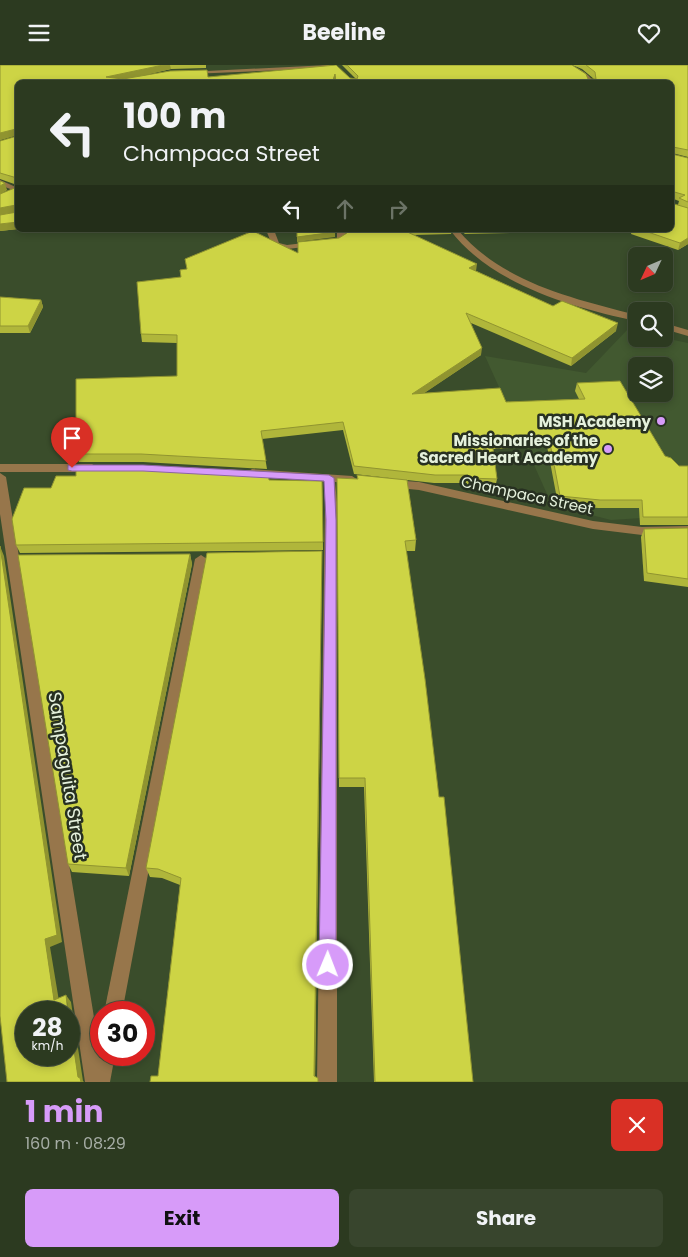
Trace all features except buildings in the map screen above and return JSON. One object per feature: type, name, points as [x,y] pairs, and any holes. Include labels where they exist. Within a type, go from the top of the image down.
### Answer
[{"type":"street","points":[[567,65],[590,80]]},
{"type":"street","points":[[179,72],[337,67]]},
{"type":"street","points":[[0,182],[15,188]]},
{"type":"street","points":[[9,194],[15,190]]},
{"type":"street","points":[[271,232],[276,245],[287,247],[339,241],[342,239],[341,232]]},
{"type":"street","points":[[456,232],[467,247],[510,275],[567,299],[628,316]]},
{"type":"street","points":[[673,329],[688,333]]},
{"type":"street","points":[[0,467],[105,468]]},
{"type":"street","points":[[238,472],[365,481]]},
{"type":"street","name":"Sampaguita Street","points":[[0,477],[19,559],[95,1082]]},
{"type":"street","points":[[327,1082],[326,556],[329,478]]},
{"type":"street","name":"Champaca Street","points":[[383,483],[419,486],[594,525],[642,531],[688,530]]},
{"type":"street","points":[[115,1001],[201,559]]},
{"type":"street","points":[[100,1082],[103,1066]]},
{"type":"shaded area","name":"Missionaries of the Sacred Heart Academy","points":[[628,329],[628,347],[673,347],[673,340],[688,343],[688,515],[611,520],[552,505],[485,356],[586,373]]},
{"type":"place","name":"MSH Academy","points":[[661,421]]},
{"type":"place","name":"Missionaries of the Sacred Heart Academy","points":[[608,449]]},
{"type":"route","points":[[72,468],[143,468],[329,478],[331,520],[328,965]]}]
